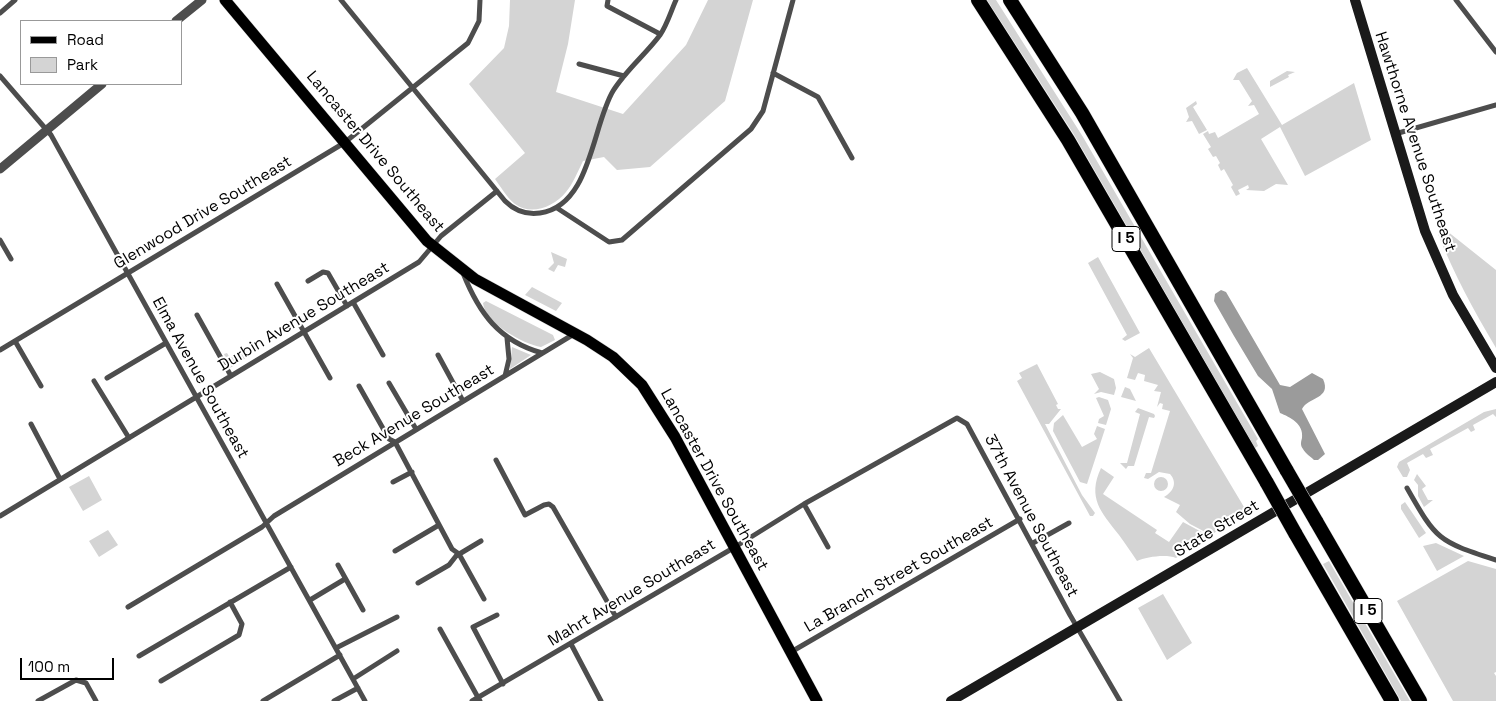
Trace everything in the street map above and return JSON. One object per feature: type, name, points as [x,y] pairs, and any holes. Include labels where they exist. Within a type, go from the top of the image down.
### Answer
[{"type":"highway","name":"I 5","points":[[978,0],[1068,140],[1392,701]]},
{"type":"highway","name":"I 5","points":[[1010,0],[1112,164],[1420,701]]},
{"type":"main road","name":"Lancaster Drive Southeast","points":[[225,0],[399,210],[433,246],[462,271],[496,292],[575,333],[613,357],[642,385],[668,425],[817,701]]},
{"type":"main road","name":"Hawthorne Avenue Southeast","points":[[1355,0],[1414,199],[1438,264],[1453,295],[1496,368]]},
{"type":"main road","name":"State Street","points":[[951,701],[1496,382]]},
{"type":"street","points":[[0,13],[15,0]]},
{"type":"street","points":[[177,20],[202,0]]},
{"type":"street","points":[[340,0],[497,191],[512,207],[523,213],[542,213],[556,208],[579,184],[612,93],[660,34],[676,0]]},
{"type":"street","name":"Glenwood Drive Southeast","points":[[0,350],[344,143],[474,36],[480,21],[480,0]]},
{"type":"street","points":[[608,0],[607,6],[660,34]]},
{"type":"street","points":[[556,208],[609,242],[622,240],[751,129],[763,111],[793,0]]},
{"type":"street","points":[[1456,0],[1496,52]]},
{"type":"street","points":[[579,64],[624,76]]},
{"type":"street","points":[[773,73],[818,97],[852,158]]},
{"type":"street","name":"Elma Avenue Southeast","points":[[0,76],[47,130],[365,701]]},
{"type":"street","points":[[0,169],[98,85]]},
{"type":"street","points":[[1395,134],[1496,105]]},
{"type":"street","name":"Durbin Avenue Southeast","points":[[0,516],[418,262],[441,236],[497,191]]},
{"type":"street","points":[[0,240],[11,259]]},
{"type":"street","points":[[462,271],[474,301],[506,338],[542,353]]},
{"type":"street","points":[[308,281],[323,272],[328,273],[347,306]]},
{"type":"street","points":[[277,284],[330,378]]},
{"type":"street","points":[[354,302],[383,355]]},
{"type":"street","points":[[196,315],[231,376]]},
{"type":"street","name":"Beck Avenue Southeast","points":[[128,607],[262,527],[266,522],[395,442],[575,333]]},
{"type":"street","points":[[504,376],[509,359],[506,338]]},
{"type":"street","points":[[15,341],[41,386]]},
{"type":"street","points":[[107,378],[166,343]]},
{"type":"street","points":[[438,355],[464,401]]},
{"type":"street","points":[[94,381],[129,438]]},
{"type":"street","points":[[389,383],[416,430]]},
{"type":"street","points":[[359,386],[389,439],[395,442],[452,549],[459,554],[484,599]]},
{"type":"street","name":"Mahrt Avenue Southeast","points":[[472,701],[479,699],[804,504],[952,419],[960,418]]},
{"type":"street","name":"37th Avenue Southeast","points":[[960,418],[967,424],[1120,701]]},
{"type":"street","points":[[31,424],[60,479]]},
{"type":"street","points":[[496,460],[525,515],[549,504],[616,617]]},
{"type":"street","points":[[393,482],[412,472]]},
{"type":"street","points":[[1407,488],[1427,522],[1442,540],[1496,560]]},
{"type":"street","points":[[804,504],[828,547]]},
{"type":"street","name":"La Branch Street Southeast","points":[[791,652],[1020,519]]},
{"type":"street","points":[[1033,543],[1069,523]]},
{"type":"street","points":[[395,551],[439,525]]},
{"type":"street","points":[[418,583],[449,565],[459,554],[481,541]]},
{"type":"street","points":[[338,565],[363,610]]},
{"type":"street","points":[[139,656],[291,567]]},
{"type":"street","points":[[310,600],[345,579]]},
{"type":"street","points":[[161,681],[239,634],[242,624],[230,602]]},
{"type":"street","points":[[497,615],[473,628],[503,684]]},
{"type":"street","points":[[336,648],[397,617]]},
{"type":"street","points":[[440,629],[479,699]]},
{"type":"street","points":[[571,644],[601,701]]},
{"type":"street","points":[[353,679],[397,650]]},
{"type":"street","points":[[263,701],[340,655]]},
{"type":"street","points":[[38,701],[66,684],[80,680],[86,683],[96,701]]},
{"type":"street","points":[[334,701],[358,688]]},
{"type":"green space","points":[[510,0],[575,0],[568,44],[556,92],[623,114],[686,45],[708,0],[753,0],[725,101],[650,167],[617,170],[604,157],[583,161],[571,185],[561,197],[549,206],[528,209],[521,208],[515,204],[495,179],[525,153],[469,84],[504,48],[509,26]]},
{"type":"green space","points":[[987,0],[996,0],[1083,137],[1258,439],[1256,441],[1258,446],[1255,448],[1073,133]]},
{"type":"green space","points":[[1247,68],[1282,125],[1354,83],[1371,140],[1305,176],[1280,127],[1261,139],[1288,185],[1276,184],[1264,191],[1246,190],[1249,188],[1248,185],[1238,190],[1240,194],[1236,196],[1231,187],[1233,185],[1224,169],[1221,171],[1218,165],[1220,163],[1216,156],[1213,157],[1208,149],[1211,147],[1203,134],[1208,131],[1209,134],[1215,132],[1218,138],[1259,114],[1254,105],[1248,106],[1252,101],[1239,80],[1233,80],[1237,73]]},
{"type":"green space","points":[[1287,71],[1295,72],[1270,87],[1270,81]]},
{"type":"green space","points":[[1196,101],[1197,104],[1193,107],[1207,130],[1199,134],[1192,121],[1186,122],[1189,117],[1186,108]]},
{"type":"green space","points":[[1447,231],[1496,270],[1496,348],[1444,249],[1438,234]]},
{"type":"green space","points":[[551,252],[567,259],[565,267],[558,265],[554,272],[548,269],[554,263]]},
{"type":"green space","points":[[1098,257],[1140,333],[1125,341],[1122,339],[1127,335],[1088,263]]},
{"type":"green space","points":[[532,287],[562,303],[556,311],[525,295]]},
{"type":"green space","points":[[486,301],[553,335],[555,340],[541,347],[515,337],[490,318],[485,311],[483,303]]},
{"type":"green space","points":[[512,347],[531,355],[510,369]]},
{"type":"green space","points":[[1149,348],[1244,507],[1245,513],[1211,535],[1190,524],[1176,512],[1180,505],[1164,497],[1170,493],[1174,484],[1170,474],[1159,472],[1148,479],[1144,478],[1146,473],[1151,473],[1170,411],[1162,409],[1163,404],[1160,403],[1157,407],[1161,392],[1154,391],[1158,385],[1144,381],[1145,375],[1138,373],[1135,380],[1127,378],[1133,358],[1130,354],[1135,357]]},
{"type":"green space","points":[[245,349],[249,356],[230,368],[224,354],[227,353],[230,358]]},
{"type":"green space","points":[[1037,364],[1058,404],[1056,405],[1058,409],[1061,409],[1049,424],[1045,424],[1082,495],[1095,513],[1093,516],[1090,516],[1017,381],[1022,378],[1019,373]]},
{"type":"green space","points":[[1100,372],[1114,379],[1116,388],[1114,395],[1101,392],[1094,394],[1099,389],[1091,374]]},
{"type":"green space","points":[[1125,387],[1130,389],[1136,401],[1121,397]]},
{"type":"green space","points":[[1096,398],[1108,400],[1111,409],[1106,425],[1098,423],[1099,419],[1104,416]]},
{"type":"green space","points":[[1138,408],[1155,416],[1154,418],[1149,417],[1134,466],[1128,466],[1126,469],[1120,463],[1127,463],[1140,414],[1135,412]]},
{"type":"green space","points":[[1496,409],[1496,417],[1493,414],[1473,425],[1475,430],[1471,432],[1468,428],[1430,449],[1433,455],[1426,458],[1423,454],[1407,463],[1410,470],[1407,477],[1403,477],[1397,467],[1399,462],[1484,412]]},
{"type":"green space","points":[[1063,415],[1082,447],[1097,439],[1094,434],[1097,426],[1105,429],[1087,484],[1080,482],[1053,431],[1054,423]]},
{"type":"green space","points":[[1101,468],[1114,477],[1103,494],[1157,530],[1155,533],[1169,542],[1183,522],[1209,536],[1176,558],[1156,556],[1137,561],[1098,504],[1095,488]]},
{"type":"green space","points":[[1417,474],[1426,486],[1422,489],[1428,500],[1433,500],[1424,507],[1418,496],[1418,485],[1414,480]]},
{"type":"green space","points":[[89,476],[102,500],[83,511],[69,487]]},
{"type":"green space","points":[[1161,477],[1166,479],[1168,484],[1166,489],[1161,491],[1156,489],[1154,484],[1156,479]]},
{"type":"green space","points":[[1405,502],[1426,533],[1419,538],[1401,509],[1401,505]]},
{"type":"green space","points":[[108,530],[118,545],[99,557],[89,541]]},
{"type":"green space","points":[[1436,543],[1464,556],[1437,571],[1423,546]]},
{"type":"green space","points":[[1329,561],[1410,701],[1401,701],[1323,564]]},
{"type":"green space","points":[[1468,561],[1496,569],[1496,672],[1494,673],[1496,676],[1496,701],[1453,701],[1397,601]]},
{"type":"green space","points":[[1163,594],[1192,643],[1167,660],[1138,608]]},
{"type":"shaded area","points":[[1221,290],[1226,292],[1280,385],[1290,387],[1312,373],[1323,379],[1325,386],[1322,394],[1302,409],[1325,454],[1318,460],[1314,460],[1304,450],[1301,445],[1302,433],[1299,425],[1280,413],[1272,389],[1258,376],[1214,301],[1215,294]]}]
